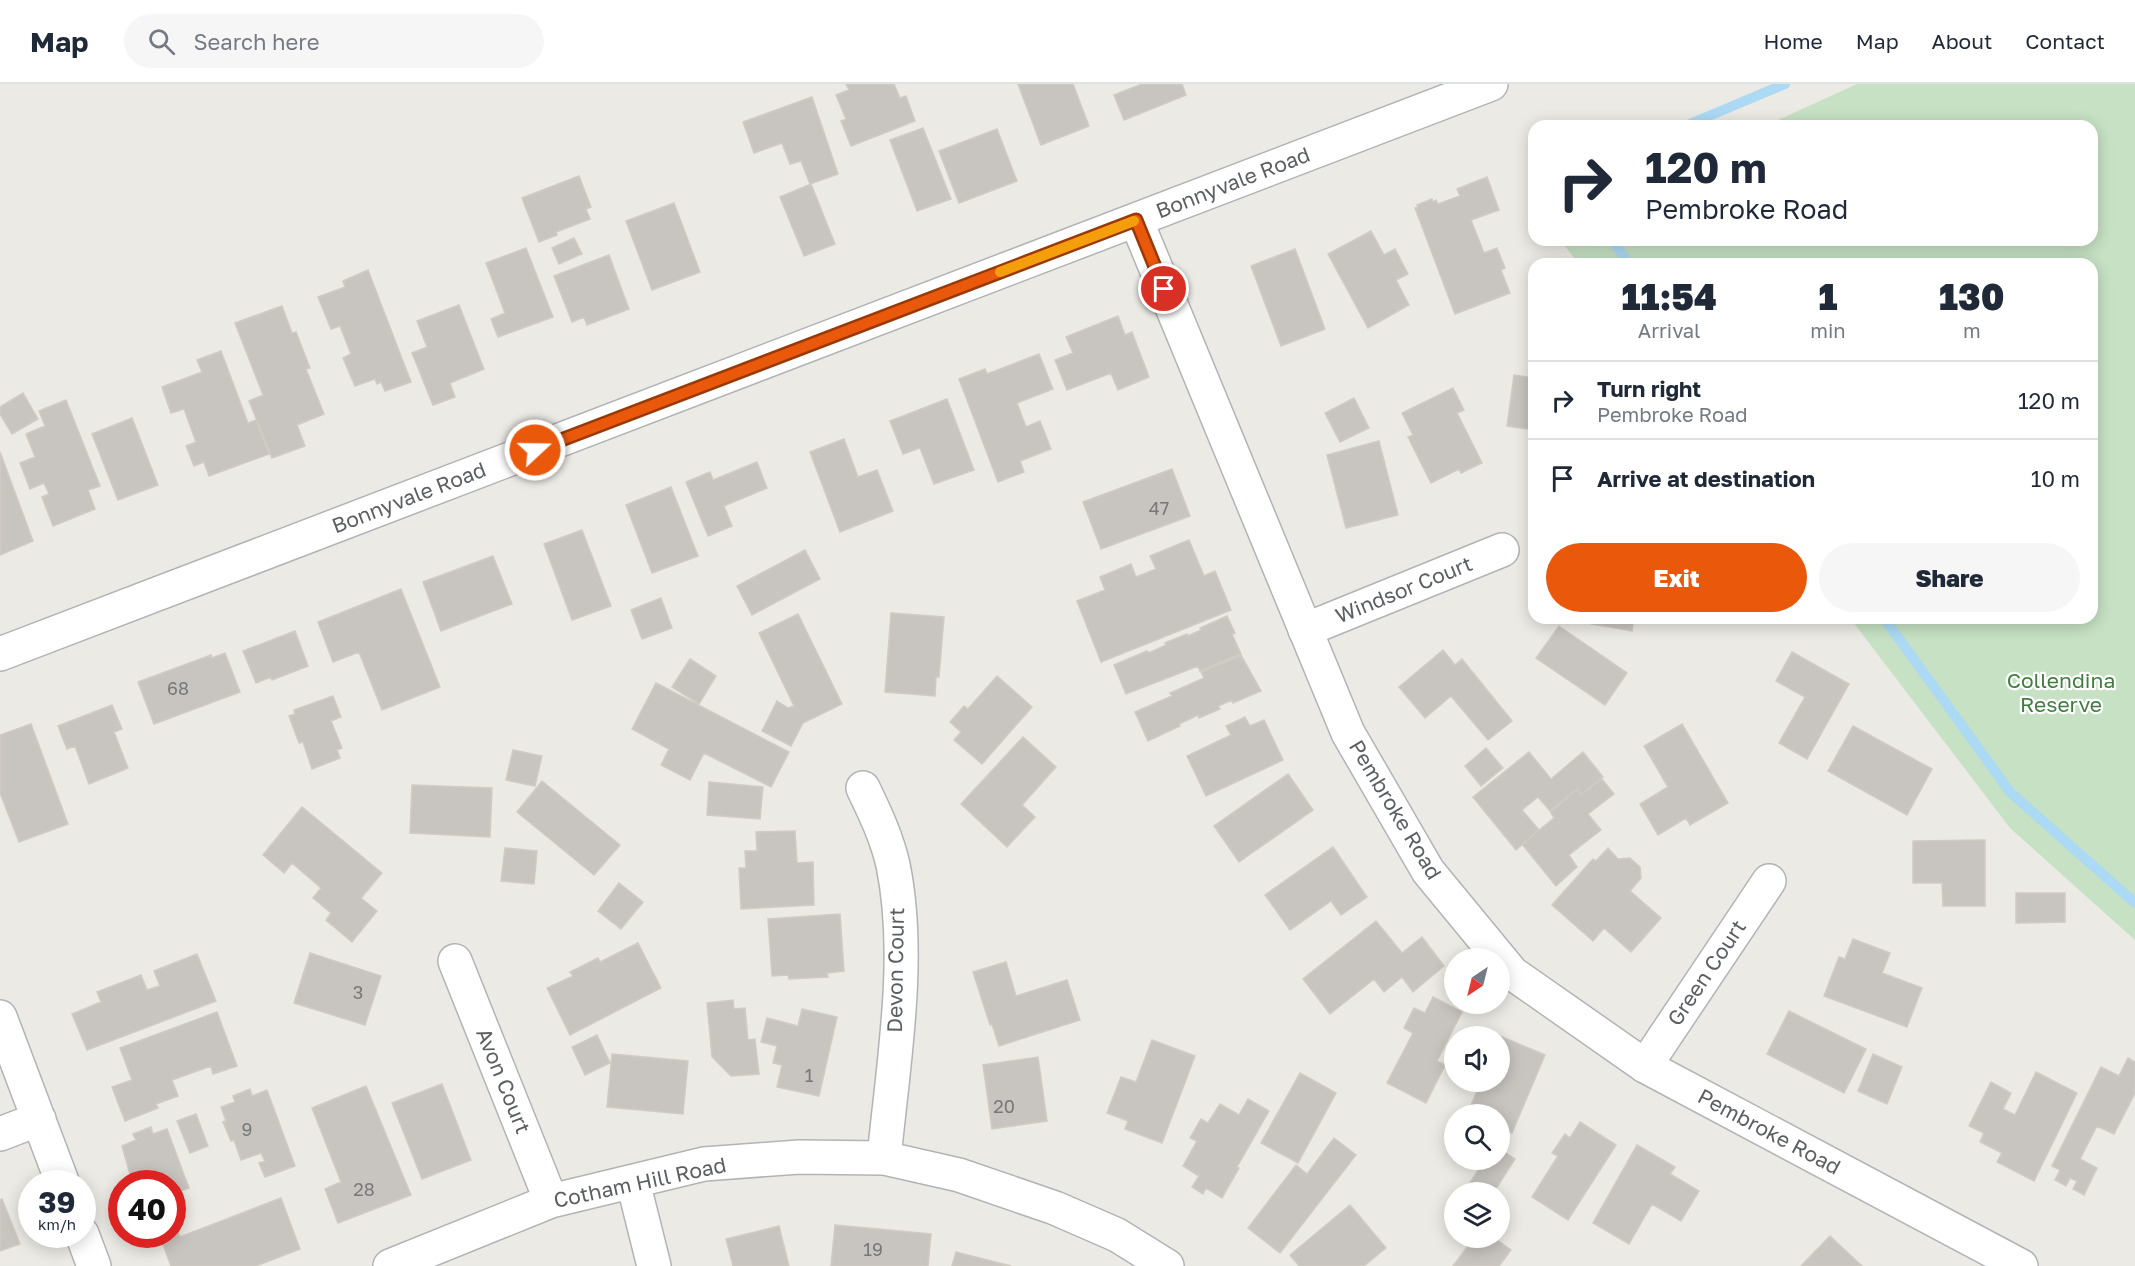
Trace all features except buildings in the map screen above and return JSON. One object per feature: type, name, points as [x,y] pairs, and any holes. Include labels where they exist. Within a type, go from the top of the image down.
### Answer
[{"type":"street","name":"Bonnyvale Road","points":[[0,654],[1491,84]]},
{"type":"street","name":"Pembroke Road","points":[[1136,220],[1348,733],[1428,871],[1512,973],[1645,1066],[2010,1263]]},
{"type":"street","name":"Windsor Court","points":[[1305,630],[1502,550]]},
{"type":"street","name":"Devon Court","points":[[863,788],[881,828],[892,864],[898,902],[899,1002],[884,1158]]},
{"type":"street","name":"Green Court","points":[[1645,1066],[1769,880]]},
{"type":"street","name":"Avon Court","points":[[455,961],[550,1201]]},
{"type":"street","points":[[0,1017],[58,1170]]},
{"type":"street","points":[[0,1134],[39,1119]]},
{"type":"street","name":"Cotham Hill Road","points":[[390,1266],[550,1201],[704,1164],[799,1157],[884,1158],[959,1175],[1055,1208],[1117,1235],[1167,1266]]},
{"type":"street","points":[[633,1182],[654,1266]]},
{"type":"street","points":[[87,1248],[94,1266]]},
{"type":"green space","name":"Collendina Reserve","points":[[1857,84],[2135,84],[2135,940],[2010,828],[1855,624],[2098,624],[2098,258],[1574,258],[1565,246],[2098,246],[2098,120],[1778,120]]},
{"type":"waterway","points":[[1699,120],[1785,84]]},
{"type":"waterway","points":[[1616,246],[1625,258]]},
{"type":"waterway","points":[[1888,624],[2010,792],[2135,903]]},
{"type":"slow traffic","points":[[1000,272],[1134,221]]},
{"type":"route","points":[[535,450],[1136,220],[1164,289]]}]
